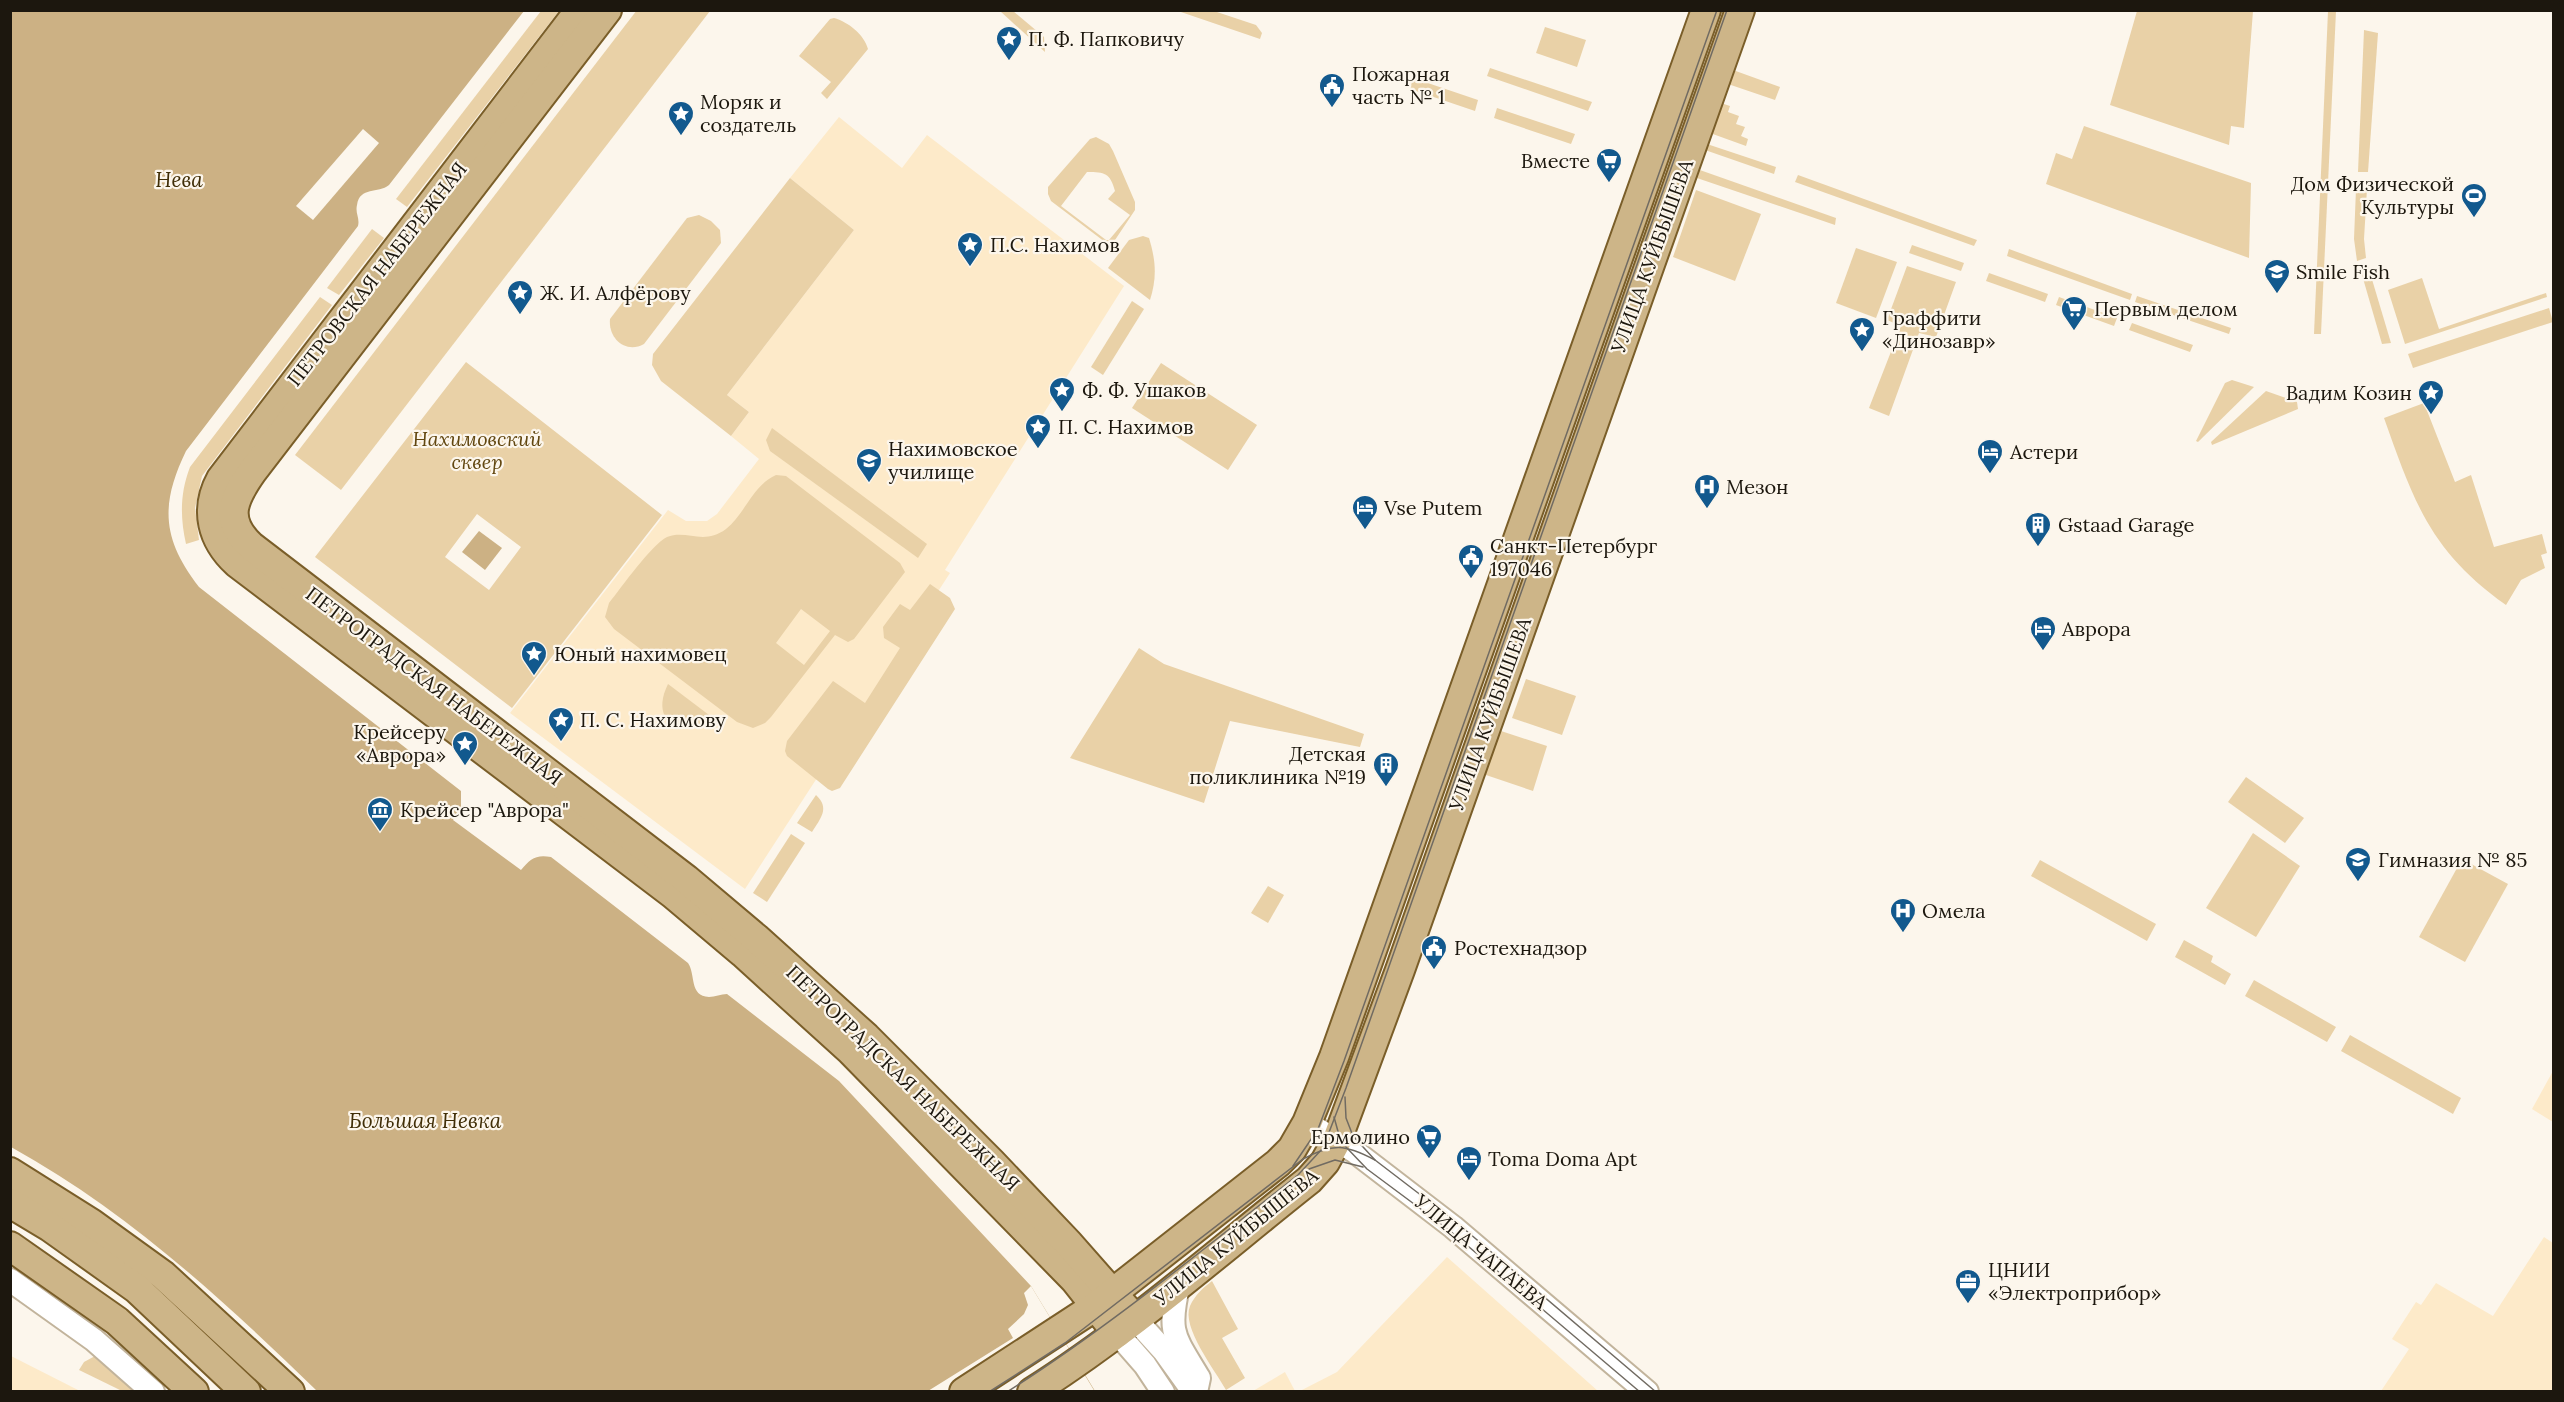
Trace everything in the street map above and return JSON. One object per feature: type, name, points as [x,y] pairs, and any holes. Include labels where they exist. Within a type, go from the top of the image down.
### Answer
[{"type":"main road","name":"ПЕТРОВСКАЯ НАБЕРЕЖНАЯ","points":[[580,10],[220,479],[213,497],[211,514],[215,533],[231,542],[233,510],[238,493],[245,482],[608,10]]},
{"type":"main road","name":"УЛИЦА КУЙБЫШЕВА","points":[[964,1392],[1059,1332],[1104,1300],[1278,1163],[1292,1149],[1307,1123],[1334,1057],[1402,868],[1706,10]]},
{"type":"main road","name":"УЛИЦА КУЙБЫШЕВА","points":[[1032,1392],[1077,1363],[1126,1326],[1318,1172],[1337,1140],[1400,970],[1740,10]]},
{"type":"main road","name":"ПЕТРОГРАДСКАЯ НАБЕРЕЖНАЯ","points":[[231,542],[251,546],[686,879],[756,938],[883,1053],[1054,1228],[1104,1300],[1126,1326]]},
{"type":"main road","points":[[10,1172],[91,1223],[163,1275],[290,1392]]},
{"type":"main road","points":[[10,1203],[50,1227],[137,1289],[246,1392]]},
{"type":"main road","points":[[10,1246],[117,1321],[194,1392]]},
{"type":"street","name":"УЛИЦА ЧАПАЕВА","points":[[1307,1123],[1354,1151],[1453,1227],[1647,1392]]},
{"type":"street","points":[[10,1280],[94,1340],[153,1392]]},
{"type":"street","points":[[1179,1283],[1172,1316],[1172,1329],[1199,1378],[1195,1392]]},
{"type":"street","name":"ПЕТРОГРАДСКАЯ НАБЕРЕЖНАЯ","points":[[1126,1326],[1145,1365],[1162,1392]]},
{"type":"street","name":"ПЕТРОГРАДСКАЯ НАБЕРЕЖНАЯ","points":[[1126,1326],[1164,1352],[1195,1392]]},
{"type":"shaded area","name":"Нахимовское училище","points":[[839,117],[902,168],[927,135],[1124,286],[945,570],[950,573],[745,889],[510,713],[668,510],[686,521],[707,521],[717,514],[759,459],[731,436],[749,412],[727,395],[854,230],[790,178]]},
{"type":"shaded area","points":[[2553,1071],[2554,1122],[2532,1109]]},
{"type":"shaded area","points":[[2544,1237],[2553,1243],[2553,1391],[2381,1391],[2409,1349],[2392,1339],[2416,1302],[2421,1305],[2436,1283],[2493,1316]]},
{"type":"shaded area","points":[[1447,1257],[1598,1391],[1300,1391],[1337,1372]]},
{"type":"shaded area","points":[[11,1356],[80,1391],[11,1391]]},
{"type":"shaded area","points":[[1285,1372],[1295,1391],[1253,1391]]},
{"type":"green space","points":[[637,10],[710,11],[341,490],[295,455]]},
{"type":"green space","points":[[541,11],[559,11],[407,207],[396,199]]},
{"type":"green space","points":[[1000,11],[1013,11],[1044,37],[1045,52]]},
{"type":"green space","points":[[1178,11],[1214,11],[1256,25],[1262,33],[1260,39]]},
{"type":"green space","points":[[2137,11],[2253,11],[2244,128],[2231,126],[2229,145],[2110,105]]},
{"type":"green space","points":[[2328,11],[2336,11],[2321,334],[2314,334]]},
{"type":"green space","points":[[834,18],[855,29],[863,38],[868,49],[827,99],[821,93],[831,82],[799,56],[830,19]]},
{"type":"green space","points":[[1545,27],[1586,40],[1577,67],[1536,53]]},
{"type":"green space","points":[[2364,30],[2378,33],[2368,172],[2358,172]]},
{"type":"green space","points":[[1490,68],[1592,102],[1588,111],[1487,76]]},
{"type":"green space","points":[[1733,70],[1780,87],[1775,100],[1728,84]]},
{"type":"green space","points":[[1413,78],[1478,100],[1475,111],[1410,89]]},
{"type":"green space","points":[[1721,103],[1730,106],[1728,112],[1739,116],[1736,124],[1745,127],[1741,136],[1748,139],[1746,146],[1710,133]]},
{"type":"green space","points":[[1497,108],[1575,134],[1571,144],[1494,118]]},
{"type":"green space","points":[[2084,126],[2251,183],[2249,258],[2046,184],[2056,153],[2072,159]]},
{"type":"green space","points":[[1096,137],[1109,144],[1135,202],[1135,210],[1115,240],[1110,243],[1105,242],[1051,201],[1048,194],[1048,187],[1090,139]],"holes":[[[1087,172],[1102,173],[1109,177],[1115,191],[1108,199],[1130,215],[1109,240],[1061,206]]]},
{"type":"green space","points":[[1707,144],[1776,167],[1774,174],[1705,150]]},
{"type":"green space","points":[[1697,169],[1836,218],[1835,225],[1694,177]]},
{"type":"green space","points":[[1798,175],[1977,240],[1974,246],[1795,182]]},
{"type":"green space","points":[[790,178],[854,230],[727,395],[749,412],[731,436],[661,381],[652,365],[653,354]]},
{"type":"green space","points":[[2356,189],[2367,189],[2364,239],[2366,258],[2357,261],[2354,239]]},
{"type":"green space","points":[[1696,190],[1761,214],[1735,281],[1673,257]]},
{"type":"green space","points":[[699,215],[711,221],[720,230],[721,243],[644,344],[631,347],[619,343],[612,333],[610,319],[687,218]]},
{"type":"green space","points":[[372,229],[384,238],[339,295],[327,288]]},
{"type":"green space","points":[[1143,236],[1149,238],[1154,262],[1155,277],[1150,300],[1108,268],[1129,240]]},
{"type":"green space","points":[[1912,245],[1964,263],[1961,271],[1909,253]]},
{"type":"green space","points":[[1856,248],[1897,262],[1876,318],[1836,303]]},
{"type":"green space","points":[[2009,249],[2132,294],[2130,300],[2007,256]]},
{"type":"green space","points":[[1907,266],[1956,282],[1936,337],[1919,333],[1889,416],[1869,408],[1901,326],[1887,320]]},
{"type":"green space","points":[[2368,266],[2391,343],[2382,344],[2360,268]]},
{"type":"green space","points":[[1989,273],[2048,294],[2045,302],[1986,281]]},
{"type":"green space","points":[[2422,278],[2439,329],[2546,293],[2547,297],[2405,344],[2388,290]]},
{"type":"green space","points":[[2137,296],[2231,328],[2229,334],[2135,302]]},
{"type":"green space","points":[[320,297],[332,305],[202,476],[195,508],[199,540],[186,544],[182,505],[184,486],[190,467]]},
{"type":"green space","points":[[2059,297],[2117,318],[2114,326],[2056,305]]},
{"type":"green space","points":[[1132,301],[1144,309],[1103,375],[1091,367]]},
{"type":"green space","points":[[2549,308],[2553,322],[2413,368],[2408,354]]},
{"type":"green space","points":[[2132,323],[2193,345],[2190,352],[2129,330]]},
{"type":"green space","name":"Нахимовский сквер","points":[[466,362],[662,515],[512,708],[315,557]],"holes":[[[477,514],[521,547],[489,590],[445,557]]]},
{"type":"green space","points":[[1161,363],[1257,425],[1228,470],[1132,408]]},
{"type":"green space","points":[[2232,380],[2254,387],[2198,442],[2196,441],[2225,383]]},
{"type":"green space","points":[[2266,391],[2297,402],[2298,409],[2212,445],[2211,442]]},
{"type":"green space","points":[[2424,403],[2455,482],[2471,475],[2494,547],[2542,534],[2547,553],[2541,555],[2545,568],[2521,580],[2506,605],[2459,565],[2442,544],[2428,523],[2405,475],[2384,418]]},
{"type":"green space","points":[[772,428],[927,544],[918,558],[770,451],[766,440]]},
{"type":"green space","points":[[776,475],[786,476],[900,563],[905,572],[854,639],[848,642],[835,635],[771,717],[765,723],[753,728],[737,722],[614,629],[605,617],[609,603],[645,557],[661,541],[674,535],[702,537],[718,534],[733,523],[755,493]],"holes":[[[801,609],[830,631],[804,665],[776,643]]]},
{"type":"green space","points":[[930,584],[950,598],[955,609],[840,788],[832,791],[787,756],[785,751],[787,741],[833,681],[865,703],[900,648],[884,638],[883,627],[900,604],[910,610]]},
{"type":"green space","points":[[1139,648],[1164,664],[1364,734],[1360,747],[1230,721],[1204,803],[1070,758]]},
{"type":"green space","points":[[1526,679],[1576,696],[1562,735],[1512,718]]},
{"type":"green space","points":[[668,684],[713,718],[690,727],[671,724],[665,717],[663,708],[663,697]]},
{"type":"green space","points":[[1498,730],[1547,746],[1533,791],[1483,774]]},
{"type":"green space","points":[[2246,777],[2304,818],[2285,843],[2228,802]]},
{"type":"green space","points":[[816,795],[823,804],[823,813],[812,832],[797,823]]},
{"type":"green space","points":[[2253,833],[2300,866],[2256,937],[2206,908]]},
{"type":"green space","points":[[791,834],[805,843],[767,902],[753,893]]},
{"type":"green space","points":[[2462,859],[2508,884],[2465,962],[2419,937]]},
{"type":"green space","points":[[2040,860],[2156,924],[2147,941],[2031,876]]},
{"type":"green space","points":[[1268,886],[1284,895],[1268,923],[1251,913]]},
{"type":"green space","points":[[2184,940],[2213,956],[2211,962],[2231,974],[2225,985],[2175,957]]},
{"type":"green space","points":[[2254,980],[2336,1027],[2327,1042],[2245,996]]},
{"type":"green space","points":[[2350,1035],[2461,1098],[2453,1114],[2341,1051]]},
{"type":"green space","points":[[1212,1281],[1238,1329],[1222,1338],[1245,1378],[1226,1390],[1207,1360],[1190,1325],[1190,1306],[1194,1298]]},
{"type":"green space","points":[[95,1356],[143,1391],[122,1391],[79,1370],[84,1362]]},
{"type":"water","name":"Большая Невка","points":[[11,11],[524,11],[389,185],[362,195],[357,208],[358,226],[186,451],[172,488],[169,505],[172,537],[178,553],[199,587],[461,791],[461,807],[453,820],[521,870],[534,858],[551,857],[688,963],[698,993],[709,997],[727,994],[839,1081],[1031,1286],[1095,1391],[317,1391],[209,1290],[134,1228],[54,1172],[11,1147]]},
{"type":"water","points":[[479,531],[502,548],[485,570],[462,552]]},
{"type":"pier","points":[[363,129],[379,143],[313,220],[296,206]]},
{"type":"pier","points":[[1031,1286],[1095,1392],[928,1391],[1013,1338],[1008,1329],[1024,1314],[1028,1305],[1024,1293]]},
{"type":"tram line","points":[[1293,1166],[1318,1129],[1344,1061],[1717,10]]},
{"type":"tram line","points":[[1007,1392],[1082,1341],[1155,1287],[1298,1175],[1323,1148],[1727,10]]},
{"type":"tram line","points":[[1345,1097],[1346,1118],[1353,1136],[1375,1160],[1456,1222],[1656,1392]]},
{"type":"tram line","points":[[1334,1117],[1339,1135],[1346,1147],[1367,1169],[1449,1230],[1640,1392]]},
{"type":"tram line","points":[[989,1392],[1065,1343],[1303,1159],[1323,1150],[1339,1147],[1375,1160]]},
{"type":"tram line","points":[[1309,1169],[1335,1160],[1363,1167]]},
{"type":"place","name":"П. Ф. Папковичу","points":[[1009,62]]},
{"type":"place","name":"Пожарная часть № 1","points":[[1332,109]]},
{"type":"place","name":"Моряк и создатель","points":[[681,137]]},
{"type":"place","name":"Вместе","points":[[1609,184]]},
{"type":"place","name":"Дом Физической Культуры","points":[[2474,219]]},
{"type":"place","name":"П.С. Нахимов","points":[[970,268]]},
{"type":"place","name":"Smile Fish","points":[[2277,295]]},
{"type":"place","name":"Ж. И. Алфёрову","points":[[520,316]]},
{"type":"place","name":"Первым делом","points":[[2074,332]]},
{"type":"place","name":"Граффити «Динозавр»","points":[[1862,353]]},
{"type":"place","name":"Ф. Ф. Ушаков","points":[[1062,413]]},
{"type":"place","name":"Вадим Козин","points":[[2431,416]]},
{"type":"place","name":"П. С. Нахимов","points":[[1038,450]]},
{"type":"place","name":"Астери","points":[[1990,475]]},
{"type":"place","name":"Нахимовское училище","points":[[869,484]]},
{"type":"place","name":"Мезон","points":[[1707,510]]},
{"type":"place","name":"Vse Putem","points":[[1365,531]]},
{"type":"place","name":"Gstaad Garage","points":[[2038,548]]},
{"type":"place","name":"Санкт-Петербург 197046","points":[[1471,580]]},
{"type":"place","name":"Аврора","points":[[2043,652]]},
{"type":"place","name":"Юный нахимовец","points":[[534,677]]},
{"type":"place","name":"П. С. Нахимову","points":[[561,743]]},
{"type":"place","name":"Крейсеру «Аврора»","points":[[465,767]]},
{"type":"place","name":"Детская поликлиника №19","points":[[1386,788]]},
{"type":"place","name":"Крейсер \"Аврора\"","points":[[380,833]]},
{"type":"place","name":"Гимназия № 85","points":[[2358,883]]},
{"type":"place","name":"Омела","points":[[1903,934]]},
{"type":"place","name":"Ростехнадзор","points":[[1434,971]]},
{"type":"place","name":"Ермолино","points":[[1429,1160]]},
{"type":"place","name":"Toma Doma Apt","points":[[1469,1182]]},
{"type":"place","name":"ЦНИИ «Электроприбор»","points":[[1968,1305]]},
{"type":"water label","name":"Нева","points":[[179,180]]}]
